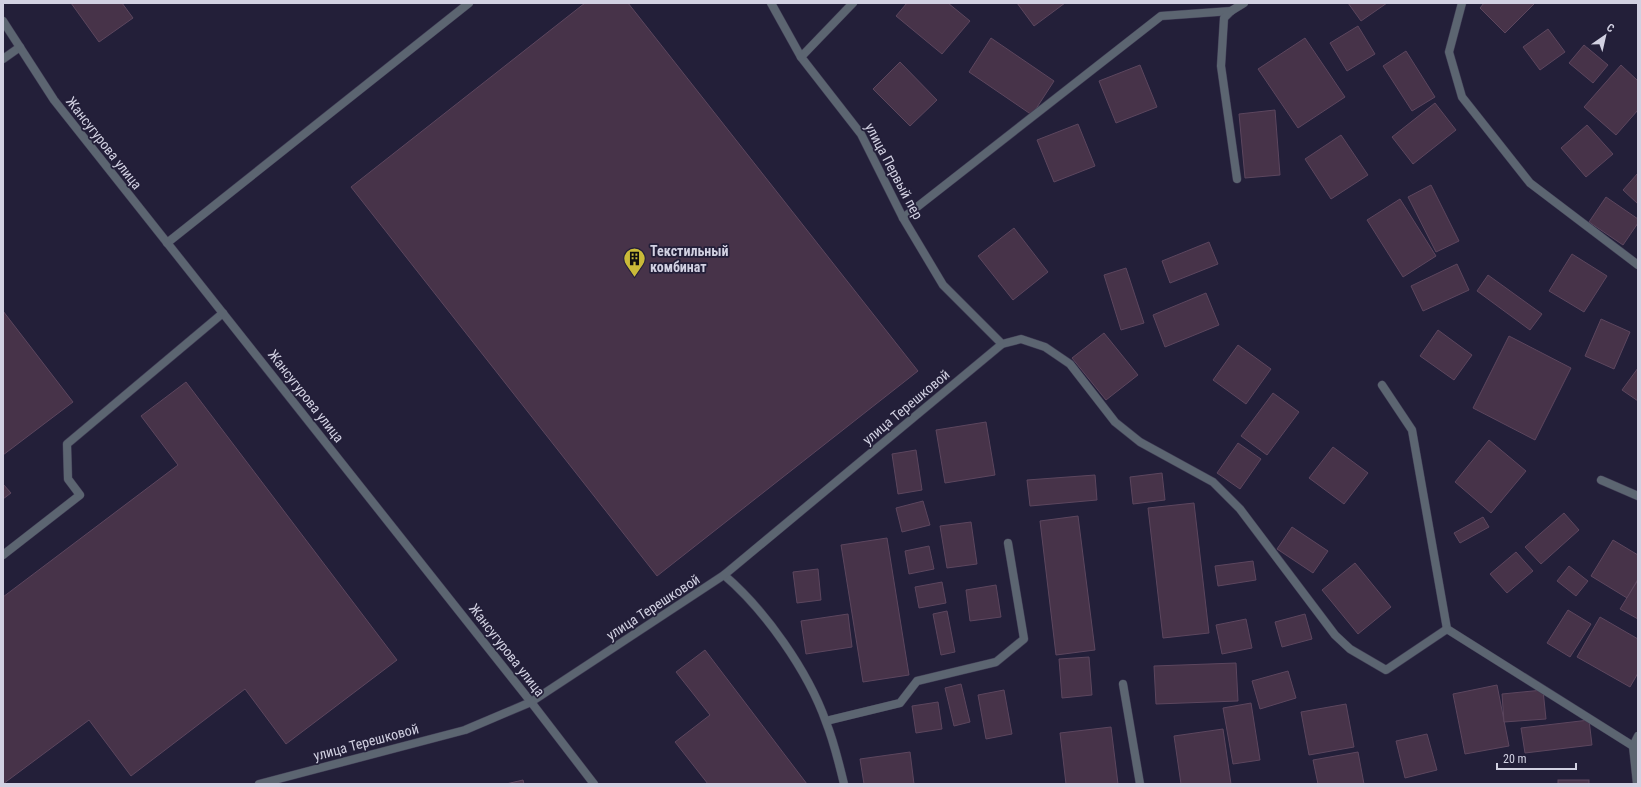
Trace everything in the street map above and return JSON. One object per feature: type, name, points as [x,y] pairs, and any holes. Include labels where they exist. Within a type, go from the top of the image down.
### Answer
[{"type":"street","points":[[167,243],[469,3]]},
{"type":"street","name":"улица Первый пер","points":[[771,3],[801,57],[861,134],[902,218],[943,285],[1002,344]]},
{"type":"street","points":[[801,57],[853,3]]},
{"type":"street","points":[[1237,179],[1221,66],[1224,18],[1231,11],[1244,3]]},
{"type":"street","points":[[1462,3],[1449,52],[1462,96],[1530,183],[1638,265]]},
{"type":"street","points":[[902,218],[1160,16],[1231,11]]},
{"type":"street","name":"Жансугурова улица","points":[[3,21],[54,100],[531,702],[594,784]]},
{"type":"street","points":[[3,60],[20,47]]},
{"type":"street","points":[[3,555],[80,495],[68,479],[67,444],[223,313]]},
{"type":"street","points":[[1002,344],[1021,339],[1045,346],[1070,364],[1115,422],[1140,442],[1213,482],[1240,509],[1335,635],[1350,649],[1386,670],[1447,629]]},
{"type":"street","name":"улица Терешковой","points":[[259,784],[465,730],[531,702],[724,575],[1002,344]]},
{"type":"street","points":[[1382,385],[1412,430],[1447,629],[1633,746]]},
{"type":"street","points":[[1601,480],[1638,496]]},
{"type":"street","points":[[826,721],[900,703],[917,681],[996,662],[1024,639],[1008,543]]},
{"type":"street","points":[[724,575],[741,590],[780,639],[807,681],[826,721],[844,784]]},
{"type":"street","points":[[1123,684],[1140,784]]},
{"type":"street","points":[[1638,736],[1633,746],[1638,784]]},
{"type":"building","points":[[71,3],[122,3],[133,18],[99,42]]},
{"type":"building","name":"Текстильный комбинат","points":[[585,3],[628,3],[918,371],[657,576],[351,187]]},
{"type":"building","points":[[907,3],[948,3],[970,21],[942,54],[896,16]]},
{"type":"building","points":[[1017,3],[1065,3],[1034,26]]},
{"type":"building","points":[[1348,3],[1387,3],[1361,21]]},
{"type":"building","points":[[1484,3],[1535,3],[1505,33],[1480,8]]},
{"type":"building","points":[[1358,26],[1375,54],[1347,71],[1330,43]]},
{"type":"building","points":[[1548,29],[1565,52],[1540,70],[1523,47]]},
{"type":"building","points":[[991,38],[1054,81],[1032,115],[969,72]]},
{"type":"building","points":[[1305,38],[1345,97],[1298,128],[1258,69]]},
{"type":"building","points":[[1584,45],[1608,65],[1593,83],[1569,63]]},
{"type":"building","points":[[1406,51],[1435,97],[1412,111],[1383,66]]},
{"type":"building","points":[[900,62],[937,100],[910,126],[873,89]]},
{"type":"building","points":[[1140,65],[1157,107],[1116,123],[1099,81]]},
{"type":"building","points":[[1621,65],[1638,81],[1638,110],[1616,135],[1584,107]]},
{"type":"building","points":[[1435,103],[1456,130],[1413,164],[1392,137]]},
{"type":"building","points":[[1275,110],[1280,175],[1245,178],[1239,114]]},
{"type":"building","points":[[1078,124],[1095,166],[1054,182],[1037,140]]},
{"type":"building","points":[[1587,125],[1613,154],[1586,177],[1561,148]]},
{"type":"building","points":[[1341,135],[1368,175],[1331,199],[1305,159]]},
{"type":"building","points":[[1638,173],[1638,204],[1623,190]]},
{"type":"building","points":[[1431,185],[1459,241],[1436,252],[1408,197]]},
{"type":"building","points":[[1606,197],[1638,219],[1638,223],[1623,245],[1589,222]]},
{"type":"building","points":[[1400,199],[1436,256],[1403,277],[1367,220]]},
{"type":"building","points":[[1014,228],[1048,272],[1013,300],[978,256]]},
{"type":"building","points":[[1209,242],[1218,264],[1170,283],[1162,261]]},
{"type":"building","points":[[1572,254],[1607,276],[1584,312],[1549,291]]},
{"type":"building","points":[[1457,264],[1469,290],[1423,311],[1411,286]]},
{"type":"building","points":[[1126,268],[1144,323],[1121,330],[1104,275]]},
{"type":"building","points":[[1488,275],[1542,314],[1530,330],[1477,291]]},
{"type":"building","points":[[1206,293],[1219,325],[1165,347],[1153,315]]},
{"type":"building","points":[[3,311],[73,402],[3,455]]},
{"type":"building","points":[[1601,319],[1630,332],[1614,369],[1585,356]]},
{"type":"building","points":[[1438,330],[1472,355],[1454,380],[1420,356]]},
{"type":"building","points":[[1104,333],[1138,375],[1106,400],[1072,358]]},
{"type":"building","points":[[1509,336],[1571,368],[1535,440],[1473,408]]},
{"type":"building","points":[[1238,345],[1271,369],[1246,404],[1213,380]]},
{"type":"building","points":[[1638,368],[1638,401],[1622,390]]},
{"type":"building","points":[[186,382],[397,660],[286,744],[245,689],[131,776],[89,720],[3,784],[3,597],[178,465],[141,416]]},
{"type":"building","points":[[1273,393],[1299,412],[1267,455],[1241,436]]},
{"type":"building","points":[[986,422],[995,475],[945,483],[936,430]]},
{"type":"building","points":[[1489,440],[1526,471],[1491,513],[1455,482]]},
{"type":"building","points":[[1238,443],[1261,459],[1240,489],[1217,473]]},
{"type":"building","points":[[1333,447],[1368,473],[1344,504],[1309,478]]},
{"type":"building","points":[[916,450],[922,490],[898,494],[892,454]]},
{"type":"building","points":[[1162,473],[1165,500],[1133,504],[1130,477]]},
{"type":"building","points":[[1095,475],[1097,500],[1030,506],[1027,480]]},
{"type":"building","points":[[3,484],[11,493],[3,499]]},
{"type":"building","points":[[923,501],[930,525],[902,532],[896,508]]},
{"type":"building","points":[[1194,503],[1209,633],[1163,638],[1148,508]]},
{"type":"building","points":[[1564,513],[1579,530],[1541,564],[1525,547]]},
{"type":"building","points":[[1078,516],[1095,650],[1056,655],[1040,521]]},
{"type":"building","points":[[1483,517],[1489,527],[1460,543],[1454,533]]},
{"type":"building","points":[[971,522],[977,564],[947,568],[940,526]]},
{"type":"building","points":[[1292,527],[1328,551],[1313,573],[1277,549]]},
{"type":"building","points":[[887,538],[909,675],[863,682],[841,545]]},
{"type":"building","points":[[1613,540],[1638,555],[1638,579],[1627,598],[1591,576]]},
{"type":"building","points":[[929,546],[934,569],[909,574],[905,551]]},
{"type":"building","points":[[1516,552],[1533,571],[1507,593],[1490,574]]},
{"type":"building","points":[[1253,561],[1256,580],[1218,586],[1215,566]]},
{"type":"building","points":[[1355,563],[1391,607],[1358,634],[1322,590]]},
{"type":"building","points":[[1569,566],[1588,581],[1576,596],[1557,581]]},
{"type":"building","points":[[818,569],[821,600],[797,603],[793,572]]},
{"type":"building","points":[[1638,580],[1638,619],[1620,609]]},
{"type":"building","points":[[942,582],[946,603],[919,608],[915,587]]},
{"type":"building","points":[[996,585],[1001,617],[970,621],[966,590]]},
{"type":"building","points":[[1568,610],[1591,624],[1570,657],[1547,643]]},
{"type":"building","points":[[947,611],[955,652],[941,655],[933,614]]},
{"type":"building","points":[[848,614],[852,647],[806,654],[801,621]]},
{"type":"building","points":[[1305,614],[1312,639],[1282,647],[1275,622]]},
{"type":"building","points":[[1600,617],[1638,639],[1638,673],[1630,687],[1577,657]]},
{"type":"building","points":[[1246,619],[1252,648],[1222,654],[1216,625]]},
{"type":"building","points":[[705,650],[807,784],[708,784],[675,742],[710,715],[676,672]]},
{"type":"building","points":[[1089,657],[1092,695],[1062,698],[1059,659]]},
{"type":"building","points":[[1236,663],[1238,701],[1156,704],[1154,666]]},
{"type":"building","points":[[1288,671],[1296,698],[1260,709],[1252,681]]},
{"type":"building","points":[[961,684],[970,722],[954,726],[945,688]]},
{"type":"building","points":[[1497,685],[1509,746],[1465,754],[1453,694]]},
{"type":"building","points":[[1004,690],[1012,734],[986,739],[978,695]]},
{"type":"building","points":[[1543,690],[1546,719],[1504,722],[1502,694]]},
{"type":"building","points":[[938,702],[942,729],[916,733],[912,706]]},
{"type":"building","points":[[1251,703],[1260,760],[1233,764],[1223,708]]},
{"type":"building","points":[[1346,704],[1354,747],[1309,755],[1301,712]]},
{"type":"building","points":[[1589,720],[1592,745],[1525,753],[1521,728]]},
{"type":"building","points":[[1111,727],[1118,784],[1066,784],[1060,733]]},
{"type":"building","points":[[1223,729],[1231,784],[1181,784],[1174,736]]},
{"type":"building","points":[[1427,734],[1437,770],[1405,778],[1396,741]]},
{"type":"building","points":[[910,752],[914,784],[864,784],[860,759]]},
{"type":"building","points":[[1358,752],[1364,784],[1318,784],[1313,760]]},
{"type":"building","points":[[523,780],[524,784],[506,784]]},
{"type":"building","points":[[1558,780],[1589,780],[1589,784],[1558,784]]},
{"type":"place","name":"Текстильный комбинат","points":[[634,278]]}]
